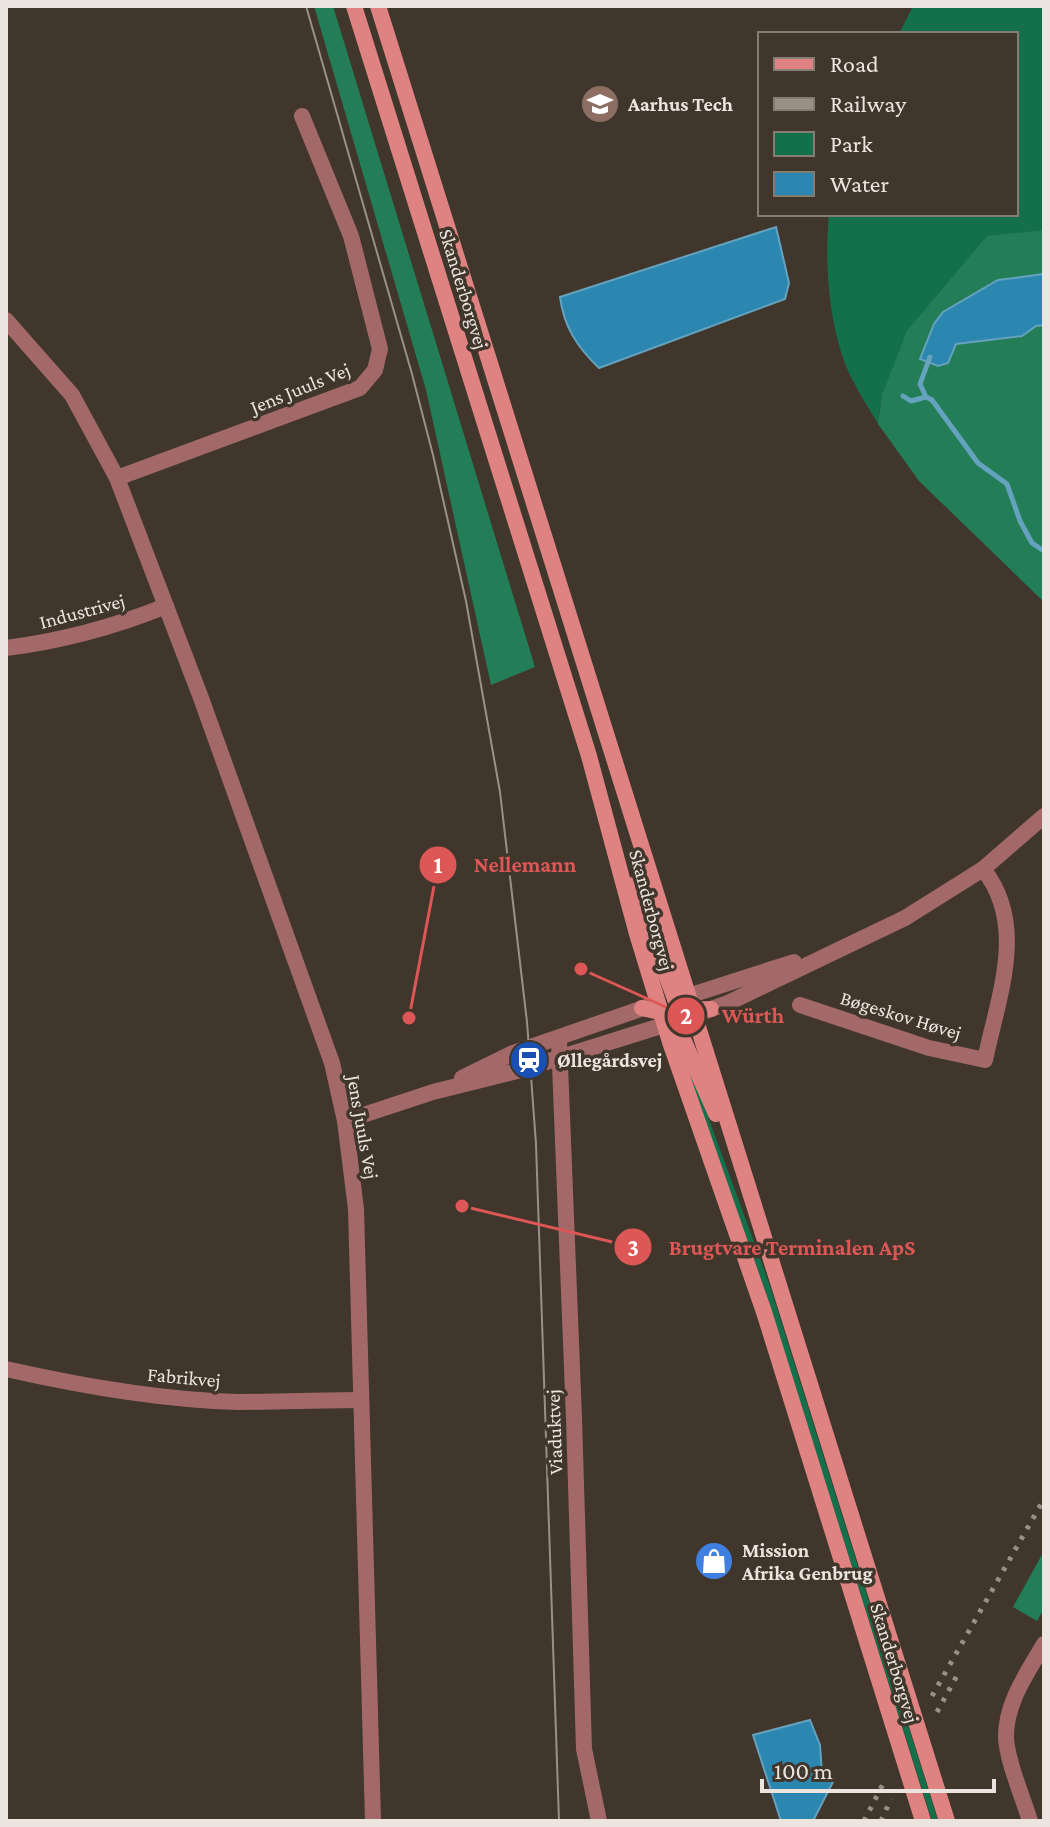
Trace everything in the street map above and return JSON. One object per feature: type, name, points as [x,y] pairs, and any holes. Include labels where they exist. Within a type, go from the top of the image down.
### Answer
[{"type":"main road","name":"Skanderborgvej","points":[[354,6],[603,805],[656,1012],[764,1312],[923,1821]]},
{"type":"main road","name":"Skanderborgvej","points":[[378,6],[697,1007],[745,1177],[947,1821]]},
{"type":"main road","points":[[603,805],[672,992],[682,1006],[697,1007]]},
{"type":"main road","points":[[656,1012],[675,1021],[680,1029],[745,1177]]},
{"type":"street","name":"Jens Juuls Vej","points":[[117,478],[360,388],[375,370],[380,349],[351,236],[302,116]]},
{"type":"street","name":"Jens Juuls Vej","points":[[6,320],[72,395],[117,478],[332,1063],[345,1121],[356,1209],[373,1821]]},
{"type":"street","name":"Industrivej","points":[[6,648],[60,640],[109,628],[166,606]]},
{"type":"street","points":[[697,1007],[831,954],[905,918],[983,869],[1044,816]]},
{"type":"street","name":"Bøgeskov Høvej","points":[[800,1005],[929,1048],[985,1060],[1009,947],[1002,899],[983,869]]},
{"type":"street","points":[[697,1007],[805,958],[831,954]]},
{"type":"street","points":[[433,1092],[513,1053],[656,1012]]},
{"type":"street","points":[[345,1121],[433,1092],[560,1058],[656,1012]]},
{"type":"street","name":"Viaduktvej","points":[[559,1040],[584,1749],[599,1821]]},
{"type":"street","name":"Fabrikvej","points":[[6,1369],[66,1383],[174,1397],[236,1402],[361,1400]]},
{"type":"street","points":[[1030,1821],[1006,1739],[1007,1725],[1015,1698],[1044,1644]]},
{"type":"green space","points":[[314,6],[333,6],[535,667],[491,685],[426,390]]},
{"type":"green space","points":[[913,6],[1044,6],[1044,230],[987,237],[882,395],[878,424],[850,375],[837,338],[828,274],[829,216],[1018,216],[1018,32],[900,32]]},
{"type":"green space","points":[[1044,230],[1044,274],[998,280],[943,312],[929,364],[938,366],[948,363],[956,344],[1022,336],[1044,325],[1044,602],[919,481],[878,424],[882,395],[907,331],[987,236]]},
{"type":"green space","points":[[689,1065],[769,1283],[938,1821],[932,1821],[766,1293],[686,1066]]},
{"type":"green space","points":[[1044,1551],[1044,1609],[1037,1621],[1013,1607]]},
{"type":"water","points":[[776,227],[789,283],[785,299],[599,368],[573,336],[560,297]]},
{"type":"water","points":[[1044,274],[1044,325],[1036,326],[1022,336],[956,344],[948,363],[938,366],[920,359],[934,324],[943,312],[998,280]]},
{"type":"water","points":[[810,1720],[820,1745],[822,1773],[834,1780],[813,1821],[781,1821],[753,1735]]},
{"type":"waterway","points":[[930,357],[920,384],[926,397],[932,400],[978,463],[1007,484],[1020,521],[1032,543],[1044,551]]},
{"type":"waterway","points":[[903,396],[911,401],[926,397]]},
{"type":"tram line","points":[[306,6],[433,455],[466,601],[500,792],[527,1022],[536,1144],[559,1821]]},
{"type":"railway","points":[[932,1696],[1044,1499]]},
{"type":"railway","points":[[937,1712],[960,1670]]},
{"type":"railway","points":[[864,1821],[883,1784]]},
{"type":"railway","points":[[881,1821],[891,1799]]},
{"type":"place","name":"Aarhus Tech","points":[[600,104]]},
{"type":"place","name":"Würth","points":[[581,969]]},
{"type":"place","name":"Nellemann","points":[[409,1018]]},
{"type":"place","name":"Øllegårdsvej","points":[[529,1060]]},
{"type":"place","name":"Brugtvare Terminalen ApS","points":[[462,1206]]},
{"type":"place","name":"Mission Afrika Genbrug","points":[[714,1561]]}]
